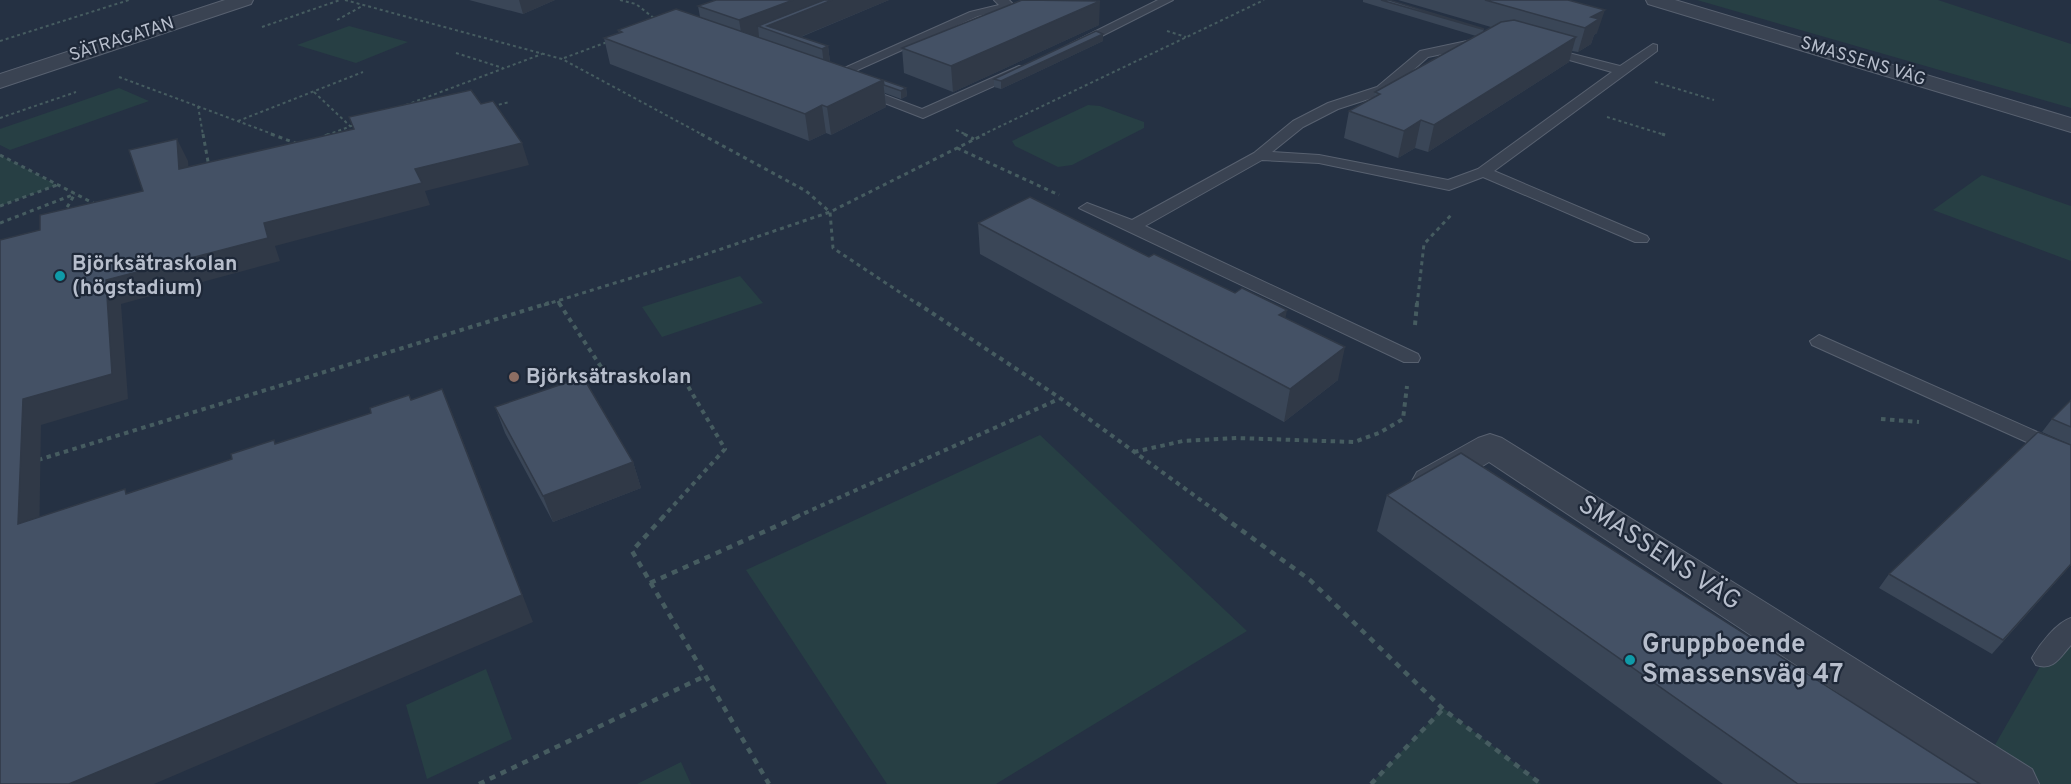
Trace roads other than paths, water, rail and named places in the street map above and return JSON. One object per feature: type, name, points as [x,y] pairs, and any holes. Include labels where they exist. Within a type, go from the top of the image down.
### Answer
[{"type":"street","name":"SÄTRAGATAN","points":[[0,81],[244,0]]},
{"type":"street","name":"SMASSENS VÄG","points":[[1655,0],[2071,125]]},
{"type":"street","name":"SMASSENS VÄG","points":[[1399,499],[1490,446],[2015,784]]},
{"type":"lane","points":[[1000,0],[1006,3],[823,77],[923,114],[1027,67]]},
{"type":"lane","points":[[1069,48],[1167,0]]},
{"type":"lane","points":[[1133,226],[1259,156],[1298,124],[1333,106],[1382,90],[1424,54],[1486,34]]},
{"type":"lane","points":[[1530,45],[1620,71]]},
{"type":"lane","points":[[1259,156],[1319,159],[1449,185],[1483,172],[1653,48]]},
{"type":"lane","points":[[1483,172],[1641,239]]},
{"type":"lane","points":[[1087,208],[1133,226],[1411,358]]},
{"type":"lane","points":[[1819,341],[2071,455]]},
{"type":"lane","points":[[2045,658],[2071,628]]},
{"type":"place","name":"Björksätraskolan (högstadium)","points":[[60,276]]},
{"type":"place","name":"Björksätraskolan","points":[[514,377]]},
{"type":"place","name":"Gruppboende Smassensväg 47","points":[[1630,660]]}]
